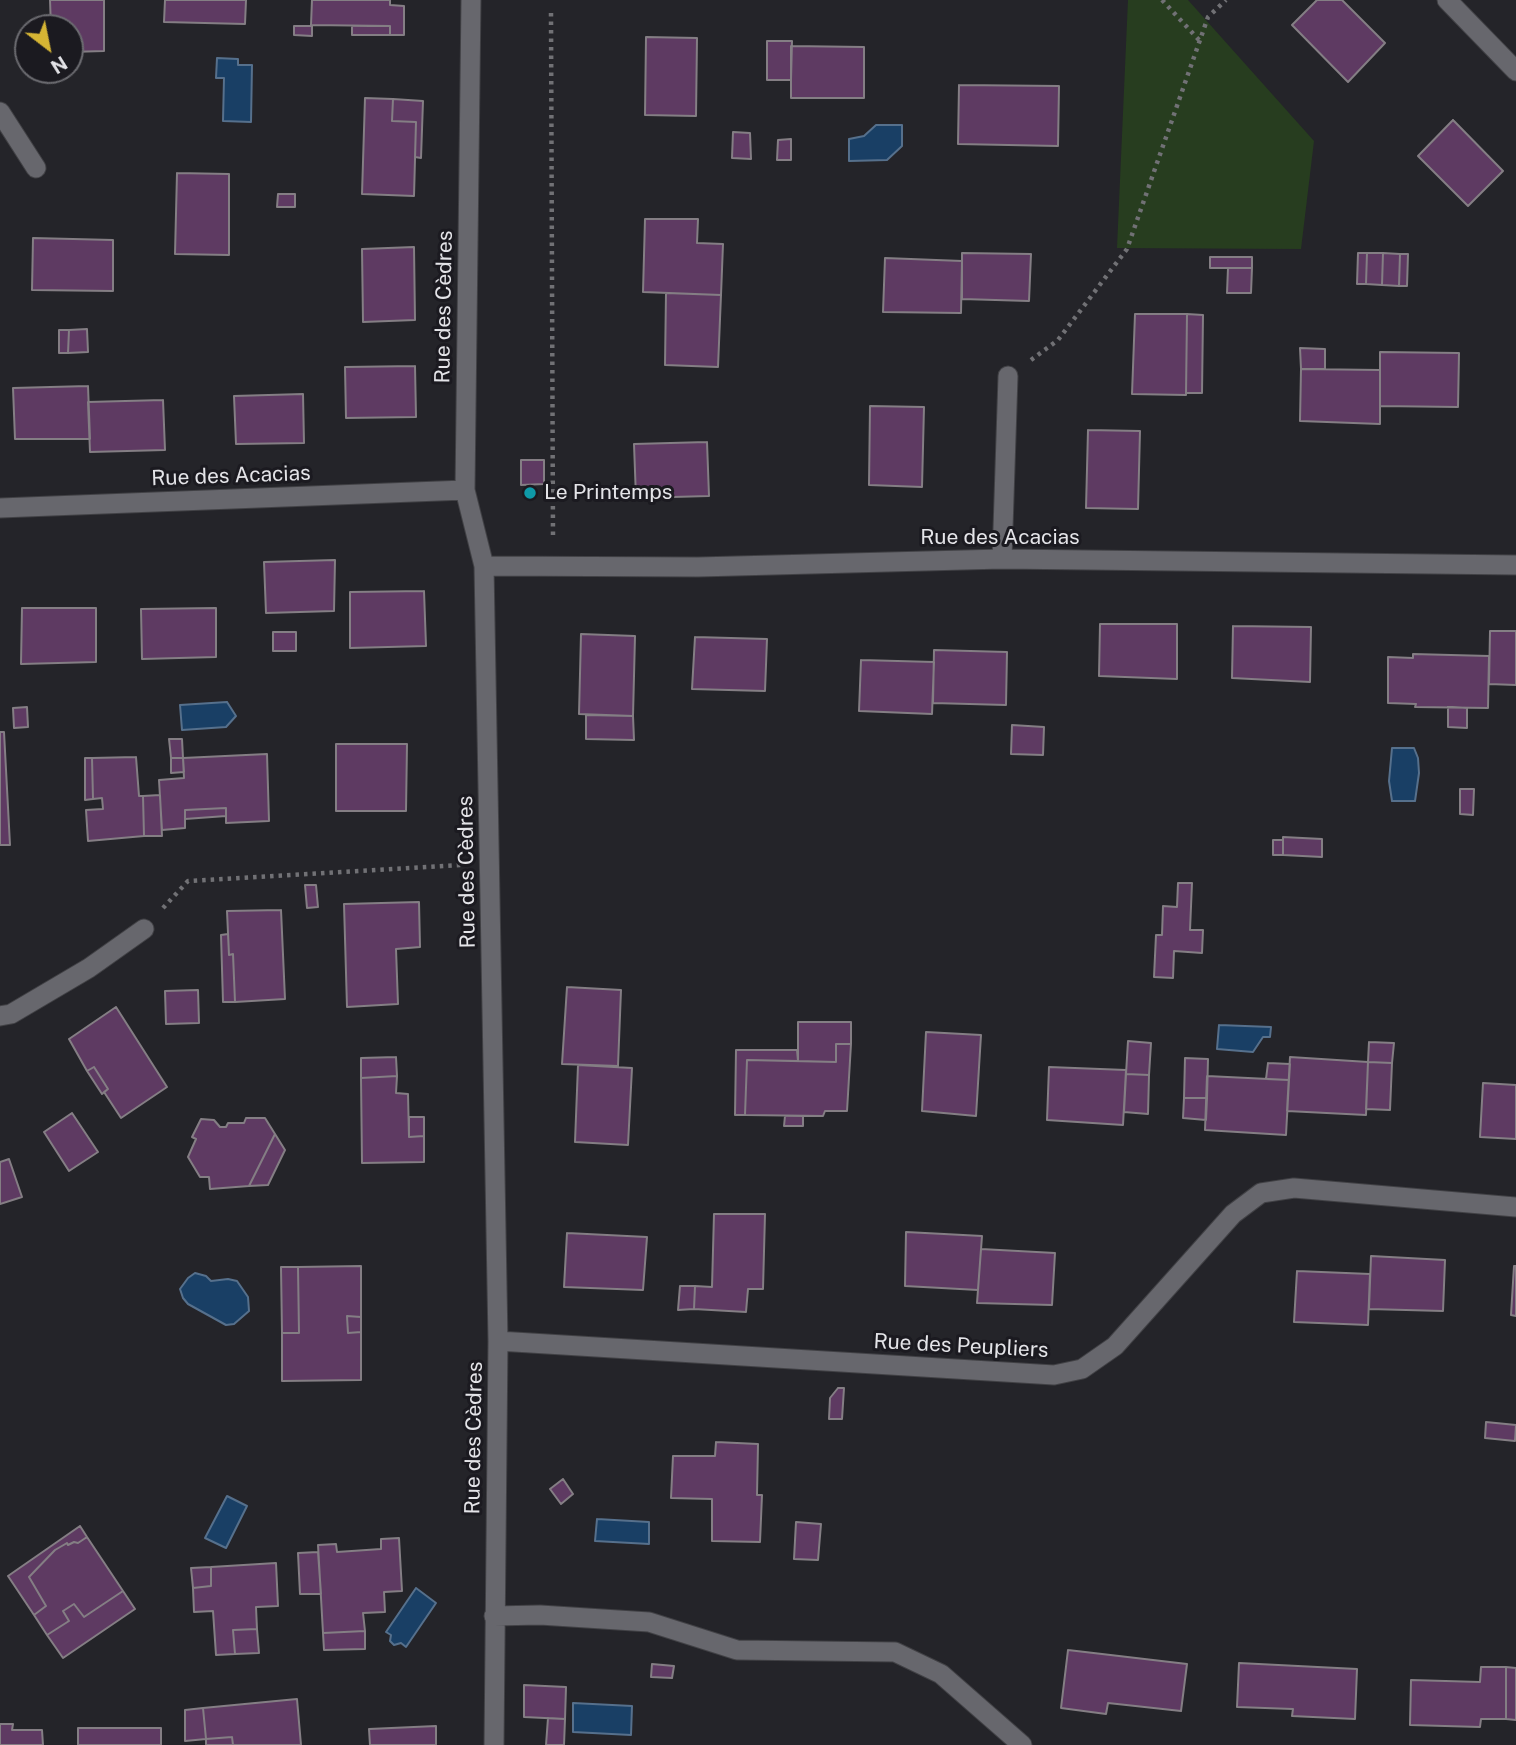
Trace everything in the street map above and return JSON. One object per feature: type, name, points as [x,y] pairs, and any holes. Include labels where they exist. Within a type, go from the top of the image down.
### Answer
[{"type":"street","name":"Rue des Cèdres","points":[[471,0],[464,490],[484,566],[498,1341],[494,1745]]},
{"type":"street","points":[[1447,0],[1516,71]]},
{"type":"street","points":[[0,112],[36,168]]},
{"type":"street","points":[[1002,559],[1008,376]]},
{"type":"street","name":"Rue des Acacias","points":[[0,508],[464,490]]},
{"type":"street","name":"Rue des Acacias","points":[[484,566],[698,567],[1002,559],[1516,565]]},
{"type":"street","points":[[0,1016],[12,1014],[89,968],[144,929]]},
{"type":"street","name":"Rue des Peupliers","points":[[498,1341],[1054,1375],[1083,1368],[1115,1346],[1233,1214],[1261,1194],[1294,1188],[1516,1207]]},
{"type":"street","points":[[494,1616],[540,1615],[649,1622],[737,1650],[895,1652],[941,1674],[1022,1745]]},
{"type":"path","points":[[1162,0],[1200,41]]},
{"type":"path","points":[[1008,376],[1058,340],[1127,249],[1208,17],[1226,0]]},
{"type":"path","points":[[551,13],[553,538]]},
{"type":"path","points":[[144,929],[188,881],[490,864]]},
{"type":"green space","points":[[1128,0],[1188,0],[1314,141],[1301,249],[1117,248]]},
{"type":"water","points":[[217,58],[238,59],[238,65],[252,65],[251,122],[223,121],[224,78],[216,78]]},
{"type":"water","points":[[876,125],[902,125],[902,146],[887,160],[849,161],[849,139],[864,136]]},
{"type":"water","points":[[227,702],[236,716],[226,727],[182,730],[180,705]]},
{"type":"water","points":[[1392,748],[1414,748],[1419,773],[1415,801],[1392,801],[1389,781]]},
{"type":"water","points":[[1219,1025],[1271,1027],[1270,1037],[1263,1037],[1253,1052],[1217,1049]]},
{"type":"water","points":[[195,1273],[206,1276],[211,1281],[237,1281],[248,1297],[249,1311],[234,1324],[226,1325],[188,1304],[180,1289]]},
{"type":"water","points":[[227,1496],[247,1506],[226,1548],[205,1538]]},
{"type":"water","points":[[597,1519],[649,1522],[649,1544],[595,1541]]},
{"type":"water","points":[[416,1588],[436,1603],[406,1647],[401,1643],[394,1645],[390,1641],[391,1635],[386,1632]]},
{"type":"water","points":[[573,1703],[632,1706],[631,1735],[573,1732]]},
{"type":"building","points":[[50,0],[104,0],[104,51],[84,52],[84,14],[50,14]]},
{"type":"building","points":[[165,0],[246,0],[245,24],[164,22]]},
{"type":"building","points":[[312,0],[390,0],[390,5],[404,6],[404,35],[390,35],[390,26],[311,25]]},
{"type":"building","points":[[1317,0],[1342,0],[1385,43],[1348,82],[1292,25]]},
{"type":"building","points":[[294,26],[312,26],[312,36],[294,35]]},
{"type":"building","points":[[352,26],[390,26],[390,35],[352,35]]},
{"type":"building","points":[[646,37],[697,38],[696,116],[645,115]]},
{"type":"building","points":[[767,41],[792,41],[791,80],[767,80]]},
{"type":"building","points":[[791,46],[864,47],[864,98],[791,98]]},
{"type":"building","points":[[959,85],[1059,86],[1058,146],[958,144]]},
{"type":"building","points":[[365,98],[393,99],[392,121],[416,122],[414,196],[362,194]]},
{"type":"building","points":[[393,99],[423,101],[421,158],[415,157],[416,122],[392,121]]},
{"type":"building","points":[[1453,120],[1503,171],[1468,206],[1418,156]]},
{"type":"building","points":[[733,132],[750,133],[751,159],[732,158]]},
{"type":"building","points":[[791,139],[791,160],[777,160],[778,140]]},
{"type":"building","points":[[177,173],[229,174],[229,255],[175,254]]},
{"type":"building","points":[[278,194],[295,194],[295,207],[277,207]]},
{"type":"building","points":[[645,219],[698,219],[697,243],[723,244],[721,295],[643,292]]},
{"type":"building","points":[[33,238],[113,240],[113,291],[32,290]]},
{"type":"building","points":[[414,247],[415,320],[363,322],[362,249]]},
{"type":"building","points":[[962,253],[1031,254],[1029,301],[962,299]]},
{"type":"building","points":[[1358,253],[1367,253],[1366,284],[1357,284]]},
{"type":"building","points":[[1367,253],[1383,253],[1382,285],[1366,284]]},
{"type":"building","points":[[1383,253],[1400,254],[1399,286],[1382,285]]},
{"type":"building","points":[[1400,254],[1408,254],[1407,286],[1399,286]]},
{"type":"building","points":[[1210,257],[1252,257],[1252,268],[1210,268]]},
{"type":"building","points":[[885,258],[962,261],[961,313],[883,312]]},
{"type":"building","points":[[1228,268],[1252,268],[1251,293],[1227,293]]},
{"type":"building","points":[[666,293],[721,295],[718,367],[665,365]]},
{"type":"building","points":[[1135,314],[1187,314],[1186,395],[1132,394]]},
{"type":"building","points":[[1187,314],[1203,315],[1202,393],[1186,393]]},
{"type":"building","points":[[87,329],[88,352],[68,353],[69,330]]},
{"type":"building","points":[[59,330],[69,330],[68,353],[59,353]]},
{"type":"building","points":[[1300,348],[1325,349],[1325,369],[1301,369]]},
{"type":"building","points":[[1380,352],[1459,353],[1458,407],[1380,406]]},
{"type":"building","points":[[415,366],[416,417],[346,418],[345,367]]},
{"type":"building","points":[[1301,369],[1380,370],[1380,424],[1300,421]]},
{"type":"building","points":[[88,386],[90,439],[15,439],[13,388]]},
{"type":"building","points":[[303,394],[304,443],[236,444],[234,396]]},
{"type":"building","points":[[163,400],[165,450],[90,452],[88,402]]},
{"type":"building","points":[[870,406],[924,407],[922,487],[869,485]]},
{"type":"building","points":[[1088,430],[1140,431],[1138,509],[1086,508]]},
{"type":"building","points":[[707,442],[709,496],[636,498],[634,444]]},
{"type":"building","points":[[521,460],[544,460],[544,484],[521,485]]},
{"type":"building","points":[[335,560],[334,611],[266,613],[264,562]]},
{"type":"building","points":[[424,591],[426,646],[350,648],[350,592]]},
{"type":"building","points":[[22,608],[96,608],[96,662],[21,664]]},
{"type":"building","points":[[216,608],[216,657],[142,659],[141,609]]},
{"type":"building","points":[[1100,624],[1177,624],[1177,679],[1099,676]]},
{"type":"building","points":[[1233,626],[1311,627],[1310,682],[1232,678]]},
{"type":"building","points":[[1490,631],[1516,631],[1516,685],[1489,684]]},
{"type":"building","points":[[273,632],[296,632],[296,651],[273,651]]},
{"type":"building","points":[[581,634],[635,636],[633,716],[579,714]]},
{"type":"building","points":[[695,637],[767,639],[765,691],[692,689]]},
{"type":"building","points":[[934,650],[1007,652],[1006,705],[933,703]]},
{"type":"building","points":[[1413,654],[1489,656],[1488,708],[1415,707],[1416,704],[1388,703],[1388,657],[1413,658]]},
{"type":"building","points":[[861,660],[934,662],[932,714],[859,711]]},
{"type":"building","points":[[27,707],[28,727],[14,728],[13,708]]},
{"type":"building","points":[[1448,707],[1467,708],[1467,728],[1448,727]]},
{"type":"building","points":[[586,715],[633,716],[634,740],[586,739]]},
{"type":"building","points":[[1012,725],[1044,727],[1043,755],[1011,754]]},
{"type":"building","points":[[0,732],[4,732],[10,845],[0,845]]},
{"type":"building","points":[[169,739],[182,739],[183,758],[171,758]]},
{"type":"building","points":[[336,744],[407,744],[406,811],[336,811]]},
{"type":"building","points":[[267,754],[269,821],[226,823],[226,808],[185,810],[185,828],[162,830],[159,780],[184,778],[183,758]]},
{"type":"building","points":[[136,757],[139,796],[143,796],[144,836],[88,841],[86,810],[103,809],[102,798],[93,799],[92,758]]},
{"type":"building","points":[[85,758],[92,758],[93,799],[85,800]]},
{"type":"building","points":[[171,758],[183,758],[184,772],[171,773]]},
{"type":"building","points":[[1460,789],[1474,789],[1473,815],[1460,814]]},
{"type":"building","points":[[160,795],[162,836],[144,836],[143,796]]},
{"type":"building","points":[[226,808],[226,816],[185,819],[185,810]]},
{"type":"building","points":[[1283,837],[1322,839],[1322,857],[1283,855]]},
{"type":"building","points":[[1273,840],[1283,840],[1283,855],[1273,855]]},
{"type":"building","points":[[1178,883],[1192,883],[1190,930],[1203,930],[1202,953],[1174,951],[1173,978],[1154,977],[1156,935],[1162,935],[1163,906],[1177,907]]},
{"type":"building","points":[[305,885],[316,885],[318,907],[307,908]]},
{"type":"building","points":[[419,902],[420,947],[396,949],[398,1004],[347,1007],[344,904]]},
{"type":"building","points":[[281,910],[285,999],[235,1002],[233,954],[229,955],[227,911]]},
{"type":"building","points":[[228,934],[229,955],[233,954],[235,1002],[223,1002],[221,935]]},
{"type":"building","points":[[567,987],[621,990],[618,1066],[562,1064]]},
{"type":"building","points":[[198,990],[199,1023],[166,1024],[165,991]]},
{"type":"building","points":[[116,1007],[167,1087],[121,1118],[104,1092],[108,1089],[94,1067],[87,1071],[69,1039]]},
{"type":"building","points":[[798,1022],[851,1022],[851,1044],[836,1044],[836,1062],[798,1061]]},
{"type":"building","points":[[926,1032],[981,1035],[976,1116],[922,1111]]},
{"type":"building","points":[[1128,1041],[1151,1043],[1149,1075],[1126,1074]]},
{"type":"building","points":[[1369,1042],[1394,1043],[1392,1063],[1368,1062]]},
{"type":"building","points":[[836,1044],[851,1044],[847,1111],[825,1111],[823,1116],[745,1115],[747,1060],[836,1062]]},
{"type":"building","points":[[736,1050],[797,1050],[798,1061],[747,1060],[745,1115],[735,1115]]},
{"type":"building","points":[[396,1057],[397,1076],[361,1078],[361,1058]]},
{"type":"building","points":[[1290,1057],[1368,1062],[1366,1115],[1287,1111]]},
{"type":"building","points":[[1185,1058],[1208,1059],[1207,1098],[1184,1098]]},
{"type":"building","points":[[1368,1062],[1392,1063],[1390,1110],[1366,1109]]},
{"type":"building","points":[[1268,1063],[1290,1064],[1289,1080],[1266,1079]]},
{"type":"building","points":[[578,1065],[632,1068],[628,1145],[575,1142]]},
{"type":"building","points":[[94,1067],[108,1089],[102,1094],[87,1071]]},
{"type":"building","points":[[1049,1067],[1126,1070],[1123,1125],[1047,1120]]},
{"type":"building","points":[[1126,1074],[1149,1075],[1148,1114],[1124,1112]]},
{"type":"building","points":[[397,1076],[396,1093],[408,1094],[409,1137],[424,1136],[424,1162],[362,1163],[361,1078]]},
{"type":"building","points":[[1207,1076],[1289,1080],[1286,1135],[1205,1130]]},
{"type":"building","points":[[1483,1083],[1516,1085],[1516,1139],[1480,1137]]},
{"type":"building","points":[[1184,1098],[1207,1098],[1206,1120],[1183,1118]]},
{"type":"building","points":[[72,1113],[98,1152],[69,1171],[44,1132]]},
{"type":"building","points":[[785,1116],[803,1116],[803,1126],[784,1126]]},
{"type":"building","points":[[409,1117],[424,1117],[424,1136],[409,1137]]},
{"type":"building","points":[[246,1118],[265,1118],[275,1134],[249,1186],[210,1189],[209,1177],[200,1177],[188,1157],[196,1139],[192,1137],[201,1119],[214,1120],[220,1127],[226,1127],[228,1123],[244,1123]]},
{"type":"building","points":[[275,1134],[285,1150],[268,1185],[249,1186]]},
{"type":"building","points":[[9,1159],[22,1197],[0,1204],[0,1162]]},
{"type":"building","points":[[714,1214],[765,1214],[763,1289],[748,1289],[746,1312],[694,1309],[695,1286],[712,1287]]},
{"type":"building","points":[[906,1232],[982,1236],[978,1290],[905,1286]]},
{"type":"building","points":[[567,1233],[647,1237],[643,1290],[564,1287]]},
{"type":"building","points":[[981,1249],[1055,1253],[1052,1305],[977,1303]]},
{"type":"building","points":[[1371,1256],[1445,1260],[1443,1311],[1369,1309]]},
{"type":"building","points":[[361,1266],[361,1317],[347,1316],[348,1333],[361,1332],[361,1380],[282,1381],[282,1333],[299,1333],[298,1267]]},
{"type":"building","points":[[1516,1266],[1516,1316],[1511,1315]]},
{"type":"building","points":[[281,1267],[298,1267],[299,1333],[282,1333]]},
{"type":"building","points":[[1297,1271],[1370,1274],[1368,1325],[1294,1322]]},
{"type":"building","points":[[680,1286],[695,1286],[694,1309],[678,1310]]},
{"type":"building","points":[[347,1316],[361,1317],[361,1332],[348,1333]]},
{"type":"building","points":[[838,1388],[844,1388],[842,1419],[829,1419],[830,1398]]},
{"type":"building","points":[[1486,1422],[1516,1425],[1515,1441],[1485,1438]]},
{"type":"building","points":[[716,1442],[758,1444],[757,1495],[762,1495],[760,1542],[712,1541],[712,1499],[671,1498],[673,1456],[715,1456]]},
{"type":"building","points":[[563,1479],[573,1494],[561,1504],[550,1489]]},
{"type":"building","points":[[796,1522],[821,1524],[818,1560],[794,1559]]},
{"type":"building","points":[[80,1526],[87,1537],[78,1543],[67,1543],[55,1550],[29,1577],[46,1606],[34,1615],[8,1576]]},
{"type":"building","points":[[87,1537],[123,1591],[84,1617],[74,1604],[63,1611],[69,1621],[47,1635],[34,1615],[46,1606],[29,1577],[55,1550],[67,1543],[78,1543]]},
{"type":"building","points":[[399,1538],[402,1591],[384,1592],[385,1612],[363,1613],[365,1631],[323,1633],[318,1545],[336,1544],[337,1552],[381,1549],[381,1539]]},
{"type":"building","points":[[318,1552],[321,1594],[300,1594],[298,1553]]},
{"type":"building","points":[[276,1563],[278,1606],[256,1607],[257,1629],[233,1630],[235,1654],[216,1655],[213,1611],[194,1612],[193,1588],[211,1586],[211,1567]]},
{"type":"building","points":[[211,1567],[211,1586],[193,1588],[191,1568]]},
{"type":"building","points":[[123,1591],[135,1609],[63,1658],[47,1635],[69,1621],[63,1611],[74,1604],[84,1617]]},
{"type":"building","points":[[257,1629],[259,1653],[235,1654],[233,1630]]},
{"type":"building","points":[[365,1631],[365,1649],[324,1650],[323,1633]]},
{"type":"building","points":[[1068,1650],[1187,1664],[1181,1711],[1108,1703],[1106,1714],[1061,1708]]},
{"type":"building","points":[[1239,1663],[1357,1669],[1355,1719],[1292,1716],[1293,1709],[1237,1707]]},
{"type":"building","points":[[652,1664],[674,1666],[672,1678],[651,1677]]},
{"type":"building","points":[[1481,1667],[1506,1667],[1506,1719],[1481,1719],[1480,1727],[1410,1725],[1411,1680],[1480,1682]]},
{"type":"building","points":[[1506,1667],[1516,1668],[1516,1720],[1506,1719]]},
{"type":"building","points":[[524,1685],[566,1687],[565,1719],[524,1717]]},
{"type":"building","points":[[297,1699],[301,1745],[233,1745],[232,1737],[206,1739],[203,1708]]},
{"type":"building","points":[[203,1708],[206,1739],[185,1741],[185,1710]]},
{"type":"building","points":[[548,1718],[565,1719],[564,1745],[546,1745]]},
{"type":"building","points":[[0,1724],[13,1724],[12,1730],[42,1730],[43,1745],[0,1745]]},
{"type":"building","points":[[436,1726],[436,1745],[370,1745],[369,1729]]},
{"type":"building","points":[[78,1728],[161,1728],[161,1745],[78,1745]]},
{"type":"building","points":[[232,1737],[233,1745],[206,1745],[206,1739]]},
{"type":"place","name":"Le Printemps","points":[[530,493]]}]
